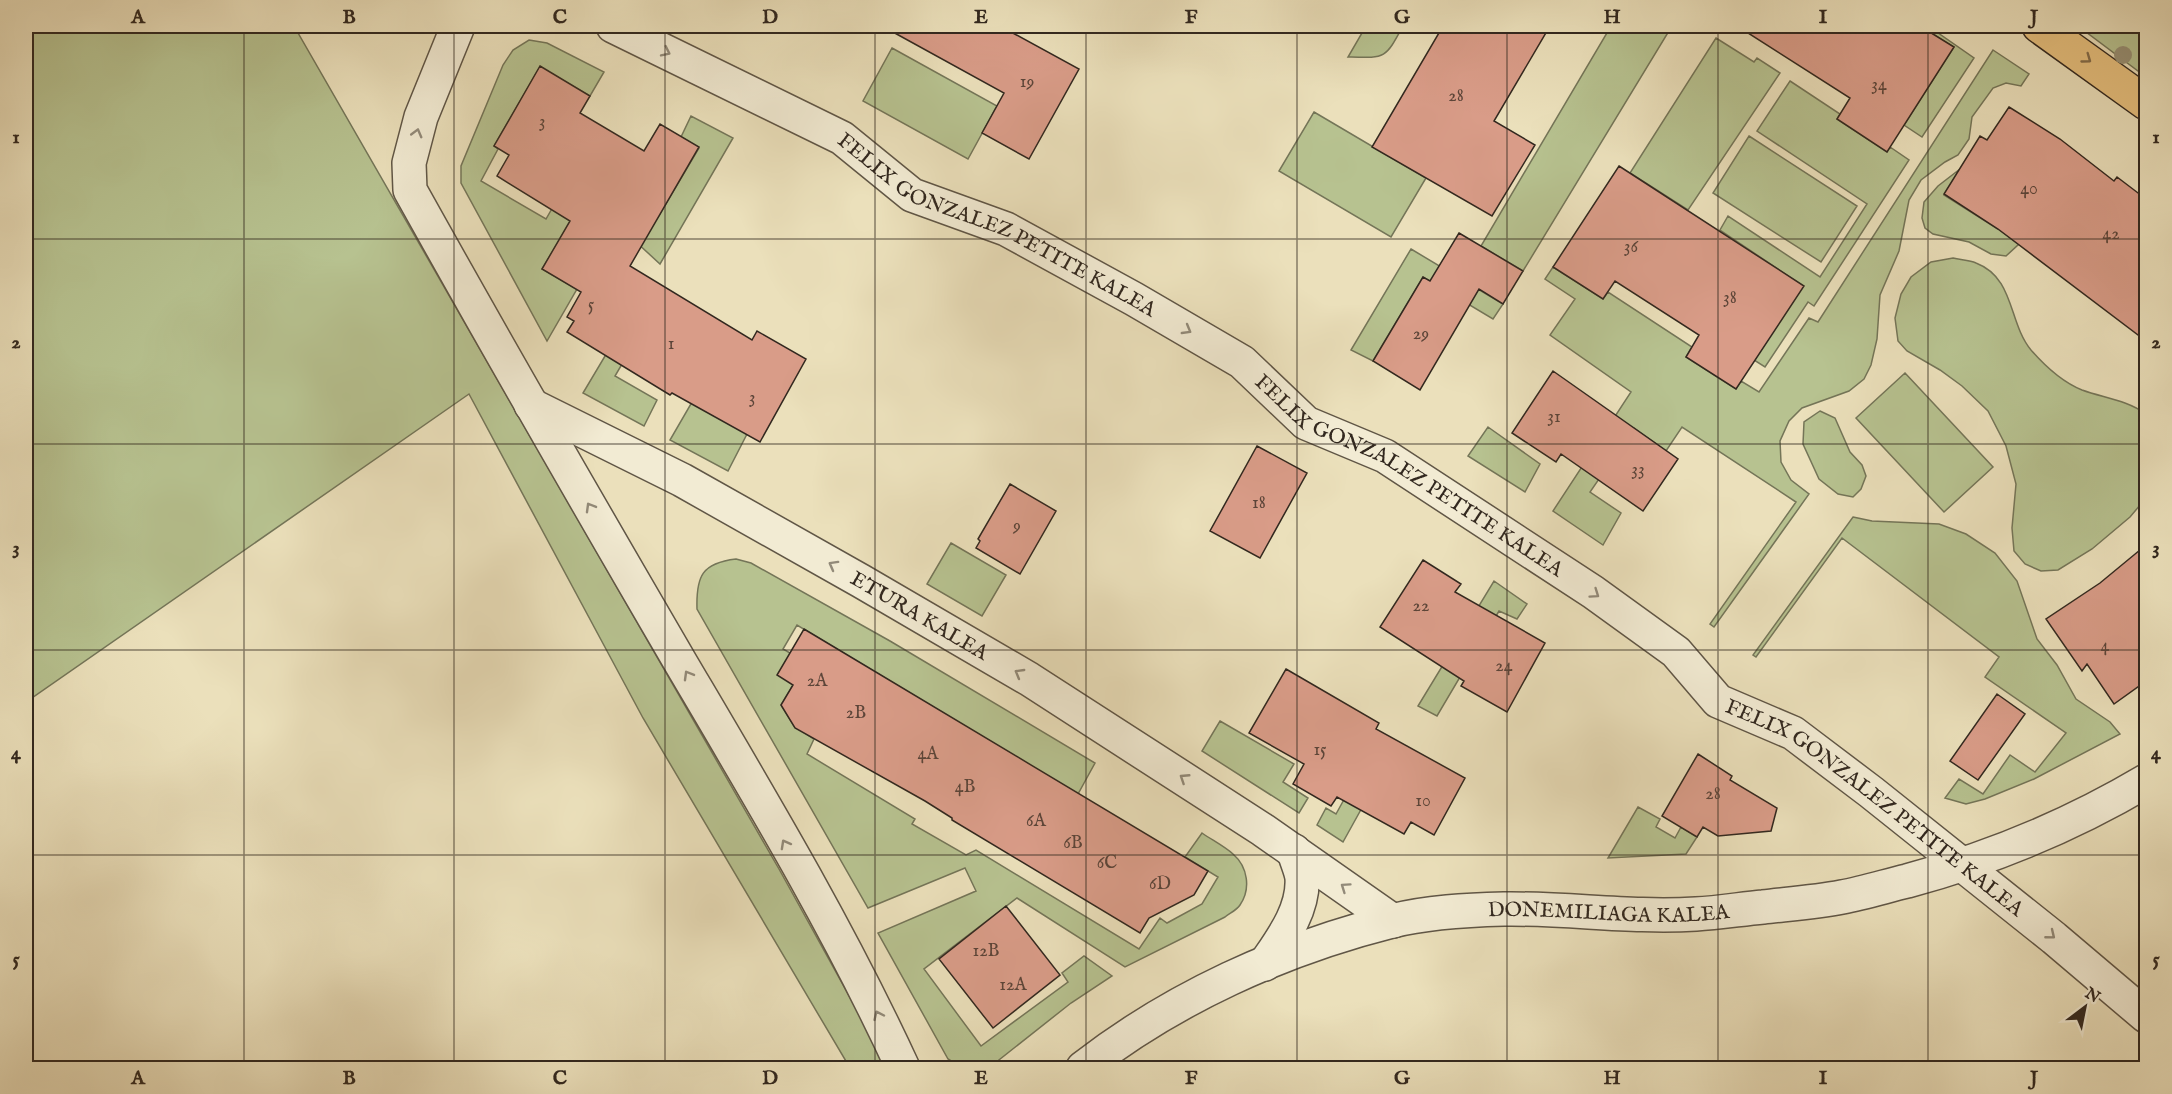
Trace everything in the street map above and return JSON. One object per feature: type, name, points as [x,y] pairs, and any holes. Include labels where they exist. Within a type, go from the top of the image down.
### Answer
[{"type":"main road","points":[[2039,26],[2146,103]]},
{"type":"street","points":[[458,26],[421,117],[409,162],[410,190],[531,405],[770,817],[869,994],[903,1068]]},
{"type":"street","name":"FELIX GONZALEZ PETITE KALEA","points":[[613,26],[842,138],[912,195],[1006,229],[1134,299],[1242,362],[1306,423],[1385,456],[1593,592],[1676,652],[1718,701],[1793,733],[2054,938],[2146,1016]]},
{"type":"street","name":"ETURA KALEA","points":[[531,405],[682,480],[1029,679],[1294,851],[1393,921]]},
{"type":"street","name":"DONEMILIAGA KALEA","points":[[1083,1068],[1104,1052],[1176,1007],[1223,982],[1303,948],[1393,921],[1428,915],[1503,909],[1570,910],[1640,915],[1697,914],[1838,898],[1963,866],[2053,830],[2146,781]]},
{"type":"street","points":[[1265,964],[1284,937],[1299,905],[1302,878],[1294,851]]},
{"type":"green space","points":[[26,26],[294,26],[779,869],[889,1068],[850,1068],[643,718],[469,394],[26,702]]},
{"type":"green space","points":[[1366,26],[1403,26],[1388,51],[1383,54],[1370,57],[1348,57]]},
{"type":"green space","points":[[1611,26],[1672,26],[1523,271],[1481,246]]},
{"type":"green space","points":[[1920,26],[1928,26],[1974,58],[1922,137],[1904,125],[1954,47]]},
{"type":"green space","points":[[2078,26],[2146,26],[2146,77]]},
{"type":"green space","points":[[1716,38],[1754,62],[1757,58],[1780,73],[1688,210],[1630,173]]},
{"type":"green space","points":[[529,40],[547,43],[604,72],[590,96],[540,67],[494,146],[498,149],[481,181],[546,219],[569,179],[658,217],[699,148],[681,137],[691,116],[733,138],[660,264],[586,196],[542,269],[577,289],[547,341],[461,183],[461,166],[503,65],[513,50]]},
{"type":"green space","points":[[892,48],[997,106],[968,159],[863,101]]},
{"type":"green space","points":[[1993,50],[2029,74],[2021,86],[2006,83],[1993,88],[1972,117],[1969,139],[1958,155],[1921,180],[1909,200],[1899,251],[1880,295],[1877,339],[1871,365],[1864,379],[1849,391],[1802,408],[1789,421],[1780,441],[1781,462],[1791,480],[1809,494],[1714,627],[1710,624],[1796,502],[1682,427],[1666,451],[1634,428],[1590,492],[1621,513],[1603,545],[1553,511],[1631,392],[1550,335],[1575,299],[1545,279],[1553,267],[1603,299],[1608,292],[1692,347],[1686,357],[1736,389],[1741,381],[1759,392],[1809,318],[1818,322]]},
{"type":"green space","points":[[1790,81],[1840,114],[1837,119],[1887,152],[1890,147],[1909,160],[1814,306],[1808,302],[1765,367],[1754,360],[1803,286],[1720,230],[1728,216],[1820,277],[1867,204],[1757,131]]},
{"type":"green space","points":[[1314,112],[1426,178],[1391,237],[1279,171]]},
{"type":"green space","points":[[1749,136],[1857,206],[1821,262],[1713,193]]},
{"type":"green space","points":[[1960,169],[1944,195],[2019,244],[2006,256],[1991,254],[1969,242],[1933,234],[1925,228],[1922,218],[1924,202],[1938,186]]},
{"type":"green space","points":[[1411,249],[1503,304],[1493,319],[1423,277],[1373,361],[1351,350]]},
{"type":"green space","points":[[1953,258],[1976,263],[1989,270],[1998,279],[2024,339],[2031,350],[2054,373],[2082,390],[2123,402],[2146,414],[2146,498],[2130,517],[2092,549],[2058,570],[2041,571],[2025,564],[2014,551],[2012,528],[2016,484],[2006,446],[1988,411],[1962,386],[1907,351],[1898,341],[1895,318],[1901,294],[1911,277],[1931,262]]},
{"type":"green space","points":[[630,314],[646,323],[615,376],[657,400],[644,426],[583,393]]},
{"type":"green space","points":[[710,371],[747,434],[728,471],[670,440]]},
{"type":"green space","points":[[1905,373],[1993,467],[1944,512],[1856,418]]},
{"type":"green space","points":[[1820,411],[1835,418],[1850,452],[1862,465],[1866,476],[1861,489],[1853,497],[1838,494],[1819,479],[1803,444],[1804,422]]},
{"type":"green space","points":[[1488,427],[1540,464],[1525,492],[1468,456]]},
{"type":"green space","points":[[1853,517],[1872,521],[1939,524],[1966,534],[1995,553],[2017,581],[2037,639],[2057,665],[2076,699],[2110,722],[2120,734],[2034,779],[1985,799],[1966,804],[1945,798],[1959,779],[1983,794],[2010,755],[2035,772],[2066,733],[1985,677],[1999,657],[1842,538],[1756,657],[1753,655]]},
{"type":"green space","points":[[951,543],[1006,575],[982,616],[927,584]]},
{"type":"green space","points":[[736,559],[751,563],[890,641],[1095,763],[1078,794],[797,625],[783,649],[790,653],[793,685],[781,705],[794,726],[814,739],[807,754],[915,819],[912,824],[966,855],[976,850],[1139,949],[1160,918],[1167,923],[1202,904],[1218,877],[1185,857],[1202,833],[1229,851],[1242,865],[1247,885],[1240,905],[1225,917],[1125,967],[1017,898],[924,969],[981,1046],[1068,982],[1062,973],[1084,956],[1112,976],[1071,1003],[990,1067],[961,1067],[948,1059],[878,933],[976,891],[965,868],[868,908],[697,609],[698,588],[703,573],[715,564]]},
{"type":"green space","points":[[1494,581],[1527,604],[1517,619],[1499,611],[1437,716],[1418,706]]},
{"type":"green space","points":[[1220,721],[1294,764],[1283,782],[1308,798],[1299,813],[1202,751]]},
{"type":"green space","points":[[1362,767],[1379,777],[1343,842],[1317,825],[1326,808],[1336,814]]},
{"type":"green space","points":[[1638,807],[1660,819],[1656,827],[1675,838],[1681,827],[1697,837],[1686,854],[1608,858]]},
{"type":"building","points":[[882,26],[1000,26],[1079,69],[1029,159],[982,133],[1004,93]]},
{"type":"building","points":[[1443,26],[1550,26],[1494,121],[1535,145],[1492,216],[1372,147]]},
{"type":"building","points":[[1737,26],[1920,26],[1954,47],[1887,152],[1837,119],[1850,98]]},
{"type":"building","points":[[540,66],[590,96],[580,113],[644,151],[660,124],[699,147],[630,266],[752,340],[757,331],[806,359],[760,442],[672,393],[670,395],[567,332],[574,321],[567,317],[581,292],[542,269],[570,221],[497,176],[509,155],[494,146]]},
{"type":"building","points":[[2009,107],[2060,139],[2114,181],[2117,177],[2146,199],[2146,341],[1998,229],[1944,194],[1980,136],[1987,140]]},
{"type":"building","points":[[1619,166],[1804,286],[1736,389],[1686,357],[1699,335],[1615,281],[1603,299],[1553,267]]},
{"type":"building","points":[[1459,233],[1523,271],[1503,304],[1479,289],[1420,390],[1373,361],[1423,277],[1430,281]]},
{"type":"building","points":[[1553,371],[1678,459],[1643,511],[1561,454],[1556,462],[1512,433]]},
{"type":"building","points":[[1257,446],[1307,473],[1260,558],[1210,531]]},
{"type":"building","points":[[1010,484],[1056,511],[1020,574],[976,548],[980,541],[978,539]]},
{"type":"building","points":[[2146,545],[2146,681],[2114,704],[2087,664],[2082,671],[2046,619],[2100,583]]},
{"type":"building","points":[[1423,560],[1461,584],[1455,592],[1545,643],[1507,712],[1461,686],[1464,681],[1380,627]]},
{"type":"building","points":[[804,629],[1208,871],[1194,895],[1149,918],[1140,933],[952,820],[925,801],[795,728],[781,705],[793,685],[777,675]]},
{"type":"building","points":[[1286,669],[1379,723],[1376,729],[1465,778],[1434,835],[1411,822],[1404,834],[1337,797],[1331,806],[1293,784],[1304,764],[1249,733]]},
{"type":"building","points":[[1997,694],[2025,714],[1978,780],[1950,761]]},
{"type":"building","points":[[1698,754],[1732,776],[1730,780],[1777,808],[1771,831],[1718,836],[1703,827],[1697,837],[1662,816]]},
{"type":"building","points":[[1006,906],[1060,975],[993,1028],[939,959]]}]
